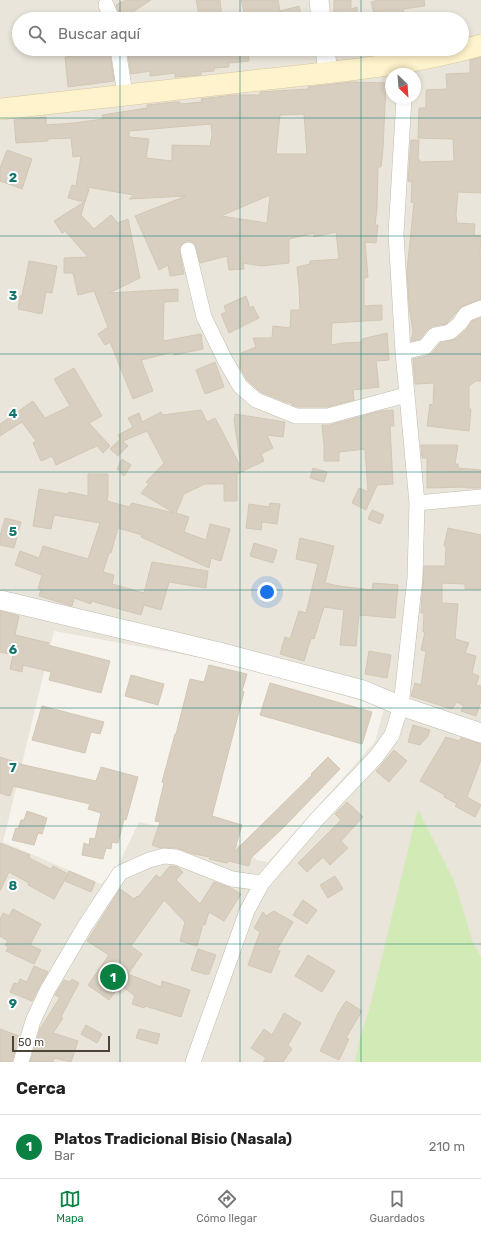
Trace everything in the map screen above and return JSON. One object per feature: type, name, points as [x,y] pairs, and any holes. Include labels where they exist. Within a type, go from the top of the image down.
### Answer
[{"type":"main road","points":[[469,49],[481,45]]},
{"type":"main road","points":[[408,68],[446,56]]},
{"type":"main road","points":[[0,109],[125,94],[328,73],[385,70]]},
{"type":"street","points":[[319,0],[320,12]]},
{"type":"street","points":[[119,56],[125,94]]},
{"type":"street","points":[[326,56],[328,73]]},
{"type":"street","points":[[193,1062],[248,911],[262,883],[317,819],[376,757],[392,735],[401,706],[415,578],[417,503],[402,352],[396,234],[404,104]]},
{"type":"street","points":[[188,250],[204,318],[240,386],[256,400],[296,416],[328,416],[406,395]]},
{"type":"street","points":[[402,352],[425,346],[435,335],[450,332],[460,323],[466,314],[481,308]]},
{"type":"street","points":[[417,503],[481,497]]},
{"type":"street","points":[[0,600],[219,652],[363,690],[401,706],[481,732]]},
{"type":"street","points":[[20,1062],[33,1021],[47,991],[84,926],[120,873],[149,860],[164,856],[176,857],[232,878],[262,883]]},
{"type":"shaded area","points":[[0,0],[481,0],[481,1062],[0,1062]],"holes":[[[54,631],[247,666],[384,708],[375,742],[268,862],[257,860],[239,845],[139,822],[118,866],[101,884],[3,842]]]},
{"type":"green space","points":[[418,809],[455,883],[473,943],[481,957],[481,1062],[355,1062],[360,1037],[369,1010]]},
{"type":"building","points":[[126,0],[151,0],[133,12],[119,12],[116,5]]},
{"type":"building","points":[[196,0],[220,0],[221,12],[199,12]]},
{"type":"building","points":[[241,0],[278,0],[280,11],[299,6],[300,12],[244,12]]},
{"type":"building","points":[[334,0],[351,0],[351,9],[357,7],[357,12],[334,12]]},
{"type":"building","points":[[379,0],[424,0],[425,6],[403,9],[403,12],[374,12],[371,2]]},
{"type":"building","points":[[110,56],[114,81],[68,87],[65,57]]},
{"type":"building","points":[[128,56],[249,56],[249,61],[229,63],[229,67],[214,68],[214,71],[201,72],[201,75],[175,77],[175,73],[150,76],[150,71],[131,74]]},
{"type":"building","points":[[481,57],[481,193],[458,192],[456,215],[457,223],[475,224],[474,235],[481,236],[481,299],[462,306],[446,324],[433,326],[428,329],[420,339],[411,341],[413,332],[409,305],[407,270],[414,203],[411,202],[412,182],[408,181],[411,140],[419,140],[418,160],[420,160],[420,162],[454,161],[453,139],[418,138],[419,108],[426,108],[426,90],[447,89],[446,74],[470,73],[470,60]]},
{"type":"building","points":[[352,82],[385,83],[383,149],[381,167],[378,167],[375,225],[378,225],[376,243],[365,242],[368,277],[364,278],[364,306],[382,305],[382,320],[332,323],[331,345],[362,342],[362,339],[387,333],[389,360],[376,361],[379,387],[353,390],[354,400],[327,407],[298,407],[292,405],[292,403],[261,392],[247,380],[240,367],[241,353],[256,347],[253,338],[272,338],[273,326],[290,328],[291,310],[300,310],[297,267],[310,264],[310,261],[339,259],[336,232],[314,237],[314,233],[289,239],[289,263],[261,266],[243,263],[244,269],[229,270],[227,256],[200,263],[195,244],[190,241],[186,241],[179,248],[184,274],[170,276],[168,265],[159,270],[135,216],[186,196],[129,199],[134,195],[87,187],[89,189],[81,215],[94,229],[111,215],[118,223],[128,219],[140,278],[109,293],[178,289],[178,301],[164,302],[163,341],[201,334],[203,349],[174,355],[174,352],[141,360],[153,391],[133,399],[110,342],[105,345],[98,334],[108,327],[94,291],[78,295],[73,273],[64,273],[64,258],[88,257],[65,231],[62,233],[54,221],[84,202],[68,198],[72,185],[76,186],[81,156],[73,157],[71,138],[16,143],[14,120],[46,117],[46,125],[74,123],[103,119],[102,115],[147,108],[147,105],[175,102],[180,102],[180,104],[202,102],[201,99],[233,95],[260,95],[260,92],[308,89],[308,87]],"holes":[[[304,114],[307,154],[276,154],[280,115]],[[211,124],[212,135],[210,146],[172,145],[172,161],[146,158],[149,139],[129,137],[129,131]],[[270,195],[267,223],[221,216]]]},
{"type":"building","points":[[7,150],[32,159],[22,189],[0,181],[0,168]]},
{"type":"building","points":[[29,261],[57,266],[52,293],[46,292],[42,314],[18,309]]},
{"type":"building","points":[[246,296],[250,308],[253,306],[259,318],[229,333],[221,314],[226,312],[224,306]]},
{"type":"building","points":[[481,318],[481,381],[476,381],[469,386],[469,409],[471,409],[469,431],[427,426],[430,404],[433,405],[434,383],[415,384],[413,359],[427,356],[432,353],[440,343],[456,339],[466,330],[472,321]]},
{"type":"building","points":[[215,362],[224,387],[205,394],[196,370]]},
{"type":"building","points":[[74,368],[102,416],[89,423],[110,446],[103,453],[97,446],[56,465],[52,456],[41,461],[33,443],[36,441],[22,422],[0,436],[0,424],[33,401],[45,418],[70,406],[54,379]]},
{"type":"building","points":[[201,410],[207,422],[215,418],[241,467],[234,420],[235,414],[285,422],[283,437],[267,435],[273,448],[261,454],[264,461],[237,474],[237,501],[224,501],[224,484],[205,484],[184,494],[176,513],[189,517],[184,532],[206,540],[210,524],[230,529],[221,561],[211,558],[209,568],[141,537],[142,535],[118,528],[111,553],[109,553],[103,572],[114,575],[112,584],[144,593],[152,562],[208,571],[206,588],[169,582],[161,610],[144,605],[141,615],[91,601],[91,604],[74,598],[72,606],[39,596],[41,590],[38,589],[42,575],[15,565],[20,551],[39,558],[43,546],[88,559],[100,523],[54,515],[51,529],[33,526],[39,489],[68,494],[69,492],[88,496],[88,474],[108,474],[107,501],[129,507],[132,503],[174,513],[141,493],[149,484],[146,482],[164,463],[147,431],[123,441],[128,446],[118,456],[110,449],[120,439],[118,435],[133,427],[128,418],[139,413],[142,422],[161,412],[162,415]]},
{"type":"building","points":[[393,410],[394,426],[390,426],[393,484],[377,485],[366,510],[352,503],[359,488],[368,492],[365,449],[339,452],[339,461],[324,461],[322,425],[330,425],[381,411]]},
{"type":"building","points":[[421,445],[458,445],[455,464],[458,464],[458,468],[481,470],[481,488],[427,488],[427,458],[422,458]]},
{"type":"building","points":[[122,459],[131,465],[124,476],[117,469]]},
{"type":"building","points":[[313,468],[327,472],[324,482],[310,478]]},
{"type":"building","points":[[270,503],[280,504],[277,524],[262,522],[261,530],[246,528],[249,504],[269,507]]},
{"type":"building","points":[[372,510],[384,515],[380,524],[368,519]]},
{"type":"building","points":[[5,518],[21,522],[14,548],[0,545],[0,536]]},
{"type":"building","points":[[448,528],[481,535],[481,589],[465,589],[465,584],[442,583],[442,603],[458,604],[455,639],[469,643],[465,653],[476,656],[472,673],[479,676],[476,685],[481,686],[481,701],[476,716],[461,711],[464,706],[457,702],[452,709],[411,696],[415,683],[421,685],[426,651],[421,650],[425,632],[423,632],[424,613],[421,613],[424,566],[445,566],[446,546],[444,546]]},
{"type":"building","points":[[300,538],[334,546],[325,583],[372,590],[373,583],[398,585],[395,618],[359,615],[356,646],[340,645],[344,610],[324,607],[314,639],[311,638],[304,661],[280,654],[285,637],[290,639],[299,611],[306,613],[318,564],[296,559]]},
{"type":"building","points":[[254,543],[277,550],[273,563],[250,556]]},
{"type":"building","points":[[0,611],[19,616],[15,635],[49,643],[48,645],[110,661],[101,693],[49,680],[51,672],[23,665],[22,672],[10,669],[13,655],[0,652]]},
{"type":"building","points":[[369,651],[391,655],[387,678],[365,674]]},
{"type":"building","points":[[209,665],[247,674],[242,691],[244,692],[212,816],[242,825],[234,852],[312,775],[311,774],[328,757],[340,769],[283,828],[251,858],[249,866],[228,861],[227,863],[209,859],[210,857],[194,854],[177,848],[160,848],[152,845],[160,822],[155,821],[164,783],[162,782],[190,679],[204,682]]},
{"type":"building","points":[[131,675],[164,684],[158,705],[125,696]]},
{"type":"building","points":[[270,683],[372,712],[362,744],[260,715]]},
{"type":"building","points":[[42,706],[104,722],[100,734],[91,732],[85,753],[32,740]]},
{"type":"building","points":[[413,725],[430,730],[428,736],[420,745],[408,742]]},
{"type":"building","points":[[446,737],[459,741],[461,738],[481,744],[481,760],[467,797],[481,805],[475,817],[455,806],[457,804],[444,797],[445,795],[420,781]]},
{"type":"building","points":[[394,750],[407,761],[389,782],[376,771]]},
{"type":"building","points":[[0,757],[24,765],[96,781],[101,767],[138,777],[126,820],[124,819],[118,843],[112,842],[111,849],[106,848],[103,859],[82,855],[84,843],[89,845],[90,838],[95,839],[101,813],[88,809],[90,804],[13,786],[10,796],[0,793]]},
{"type":"building","points":[[347,802],[363,817],[341,841],[348,848],[330,865],[323,857],[307,872],[298,863],[341,820],[335,814]]},
{"type":"building","points":[[27,811],[47,818],[42,834],[38,833],[34,845],[12,840],[16,828],[18,829],[21,820],[24,820]]},
{"type":"building","points":[[0,843],[30,855],[29,858],[51,869],[53,866],[68,874],[54,899],[28,885],[29,883],[9,872],[0,891]]},
{"type":"building","points":[[170,866],[178,867],[183,872],[176,880],[200,904],[214,882],[231,888],[241,894],[224,921],[209,912],[205,925],[203,924],[197,946],[180,941],[185,922],[164,900],[131,946],[142,954],[128,974],[161,987],[162,981],[190,990],[181,1017],[145,1006],[144,1008],[132,1004],[135,996],[120,985],[109,1000],[88,985],[109,955],[87,941],[120,889],[134,899],[137,896],[138,897],[156,875],[160,878]]},
{"type":"building","points":[[69,871],[95,882],[91,892],[65,881]]},
{"type":"building","points":[[335,876],[343,889],[328,898],[320,885]]},
{"type":"building","points":[[303,900],[317,910],[307,924],[293,915]]},
{"type":"building","points":[[13,909],[41,924],[30,945],[41,950],[34,964],[6,951],[8,947],[5,945],[8,941],[0,936],[0,919],[3,913],[9,916]]},
{"type":"building","points":[[274,911],[293,922],[277,950],[280,951],[271,973],[248,965],[260,932],[254,928],[263,912],[266,916]]},
{"type":"building","points":[[198,949],[216,955],[209,974],[191,970]]},
{"type":"building","points":[[308,955],[335,971],[322,992],[295,976]]},
{"type":"building","points":[[34,966],[48,972],[32,1001],[10,992],[14,983],[18,984],[20,979],[27,982]]},
{"type":"building","points":[[72,979],[79,983],[61,1017],[63,1018],[53,1033],[78,1041],[71,1062],[54,1058],[53,1062],[30,1062],[40,1029],[60,997],[55,995],[64,980],[70,982]]},
{"type":"building","points":[[346,1001],[362,1011],[346,1038],[349,1039],[339,1060],[320,1051],[337,1015]]},
{"type":"building","points":[[284,1013],[301,1023],[288,1045],[292,1049],[283,1062],[263,1062],[266,1058],[251,1048],[264,1029],[272,1035]]},
{"type":"building","points":[[86,1025],[102,1034],[97,1043],[81,1034]]},
{"type":"building","points":[[0,1029],[19,1036],[12,1062],[0,1062]]},
{"type":"building","points":[[139,1029],[160,1034],[157,1044],[136,1038]]},
{"type":"place","name":"Platos Tradicional Bisio (Nasala)","points":[[113,977]]}]
